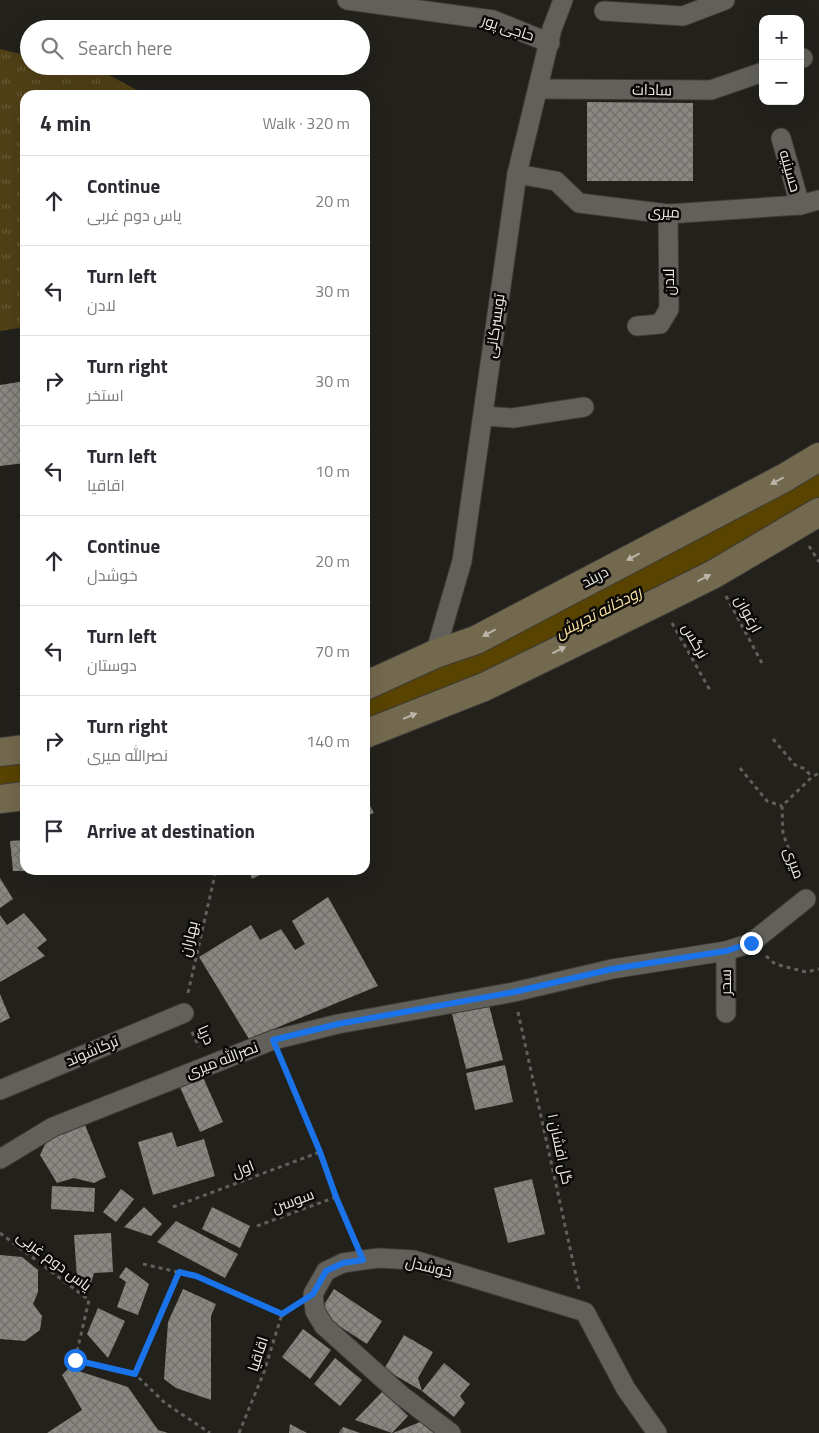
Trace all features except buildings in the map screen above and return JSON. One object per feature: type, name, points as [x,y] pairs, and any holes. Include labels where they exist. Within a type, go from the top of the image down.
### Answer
[{"type":"main road","name":"دربند","points":[[370,684],[435,654],[476,640],[784,478],[819,457]]},
{"type":"main road","points":[[370,732],[484,687],[660,601],[714,574],[819,512]]},
{"type":"main road","points":[[0,752],[20,750]]},
{"type":"main road","points":[[0,799],[20,797]]},
{"type":"street","name":"حاجی پور","points":[[347,0],[493,20],[550,42]]},
{"type":"street","name":"تویسرکانی","points":[[435,654],[462,561],[517,174],[550,42],[563,0]]},
{"type":"street","points":[[604,11],[683,16],[725,0]]},
{"type":"street","name":"سادات","points":[[538,89],[711,90],[759,73]]},
{"type":"street","name":"حسینیه","points":[[781,138],[800,205]]},
{"type":"street","name":"میری","points":[[517,174],[556,181],[579,203],[668,214],[800,205],[819,200]]},
{"type":"street","name":"لادن","points":[[637,326],[660,324],[669,308],[668,214]]},
{"type":"street","points":[[483,416],[513,418],[584,407]]},
{"type":"street","name":"میری","points":[[751,943],[806,899]]},
{"type":"street","name":"نصرالله میری","points":[[0,1159],[53,1127],[273,1040],[338,1024],[514,992],[612,969],[726,951],[751,943]]},
{"type":"street","name":"سحر","points":[[726,951],[726,1013]]},
{"type":"street","name":"ترکاشوند","points":[[0,1090],[184,1013]]},
{"type":"street","name":"خوشدل","points":[[313,1294],[326,1271],[343,1263],[379,1258],[414,1260],[584,1312]]},
{"type":"street","points":[[313,1294],[315,1311],[324,1326],[402,1395],[450,1433]]},
{"type":"street","points":[[584,1312],[626,1389],[657,1433]]},
{"type":"path","name":"ارغوان","points":[[714,574],[763,666]]},
{"type":"path","name":"نرگس","points":[[660,601],[711,692]]},
{"type":"path","points":[[773,739],[795,765],[805,769],[812,777]]},
{"type":"path","points":[[740,768],[767,801],[782,806],[812,777],[819,773]]},
{"type":"path","name":"میری","points":[[782,806],[783,833],[806,899]]},
{"type":"path","name":"بهاران","points":[[184,1013],[215,875]]},
{"type":"path","points":[[751,943],[775,964],[806,972],[819,969]]},
{"type":"path","name":"گل افشان ۱","points":[[514,992],[584,1312]]},
{"type":"path","name":"دریا","points":[[184,1013],[207,1066]]},
{"type":"path","points":[[273,1040],[363,1260]]},
{"type":"path","name":"اول","points":[[173,1207],[320,1152]]},
{"type":"path","name":"سوسن","points":[[257,1226],[336,1197]]},
{"type":"path","name":"یاس دوم غربی","points":[[0,1233],[89,1300],[75,1360],[135,1374]]},
{"type":"path","points":[[143,1264],[196,1276],[282,1314],[313,1294]]},
{"type":"path","points":[[179,1272],[135,1374],[165,1403],[210,1433]]},
{"type":"path","name":"اقاقیا","points":[[239,1433],[264,1372],[282,1314]]},
{"type":"path","points":[[341,1433],[342,1427]]},
{"type":"green space","points":[[0,49],[20,54],[20,75],[109,75],[137,90],[20,90],[20,328],[0,331]]},
{"type":"waterway","name":"رودخانه تجریش","points":[[370,708],[584,623],[819,489]]},
{"type":"waterway","name":"رودخانه تجریش","points":[[0,778],[20,776]]},
{"type":"route","points":[[75,1360],[135,1374],[179,1272],[196,1276],[282,1314],[313,1294],[326,1271],[343,1263],[363,1260],[273,1040],[338,1024],[514,992],[612,969],[726,951],[751,943]]}]
